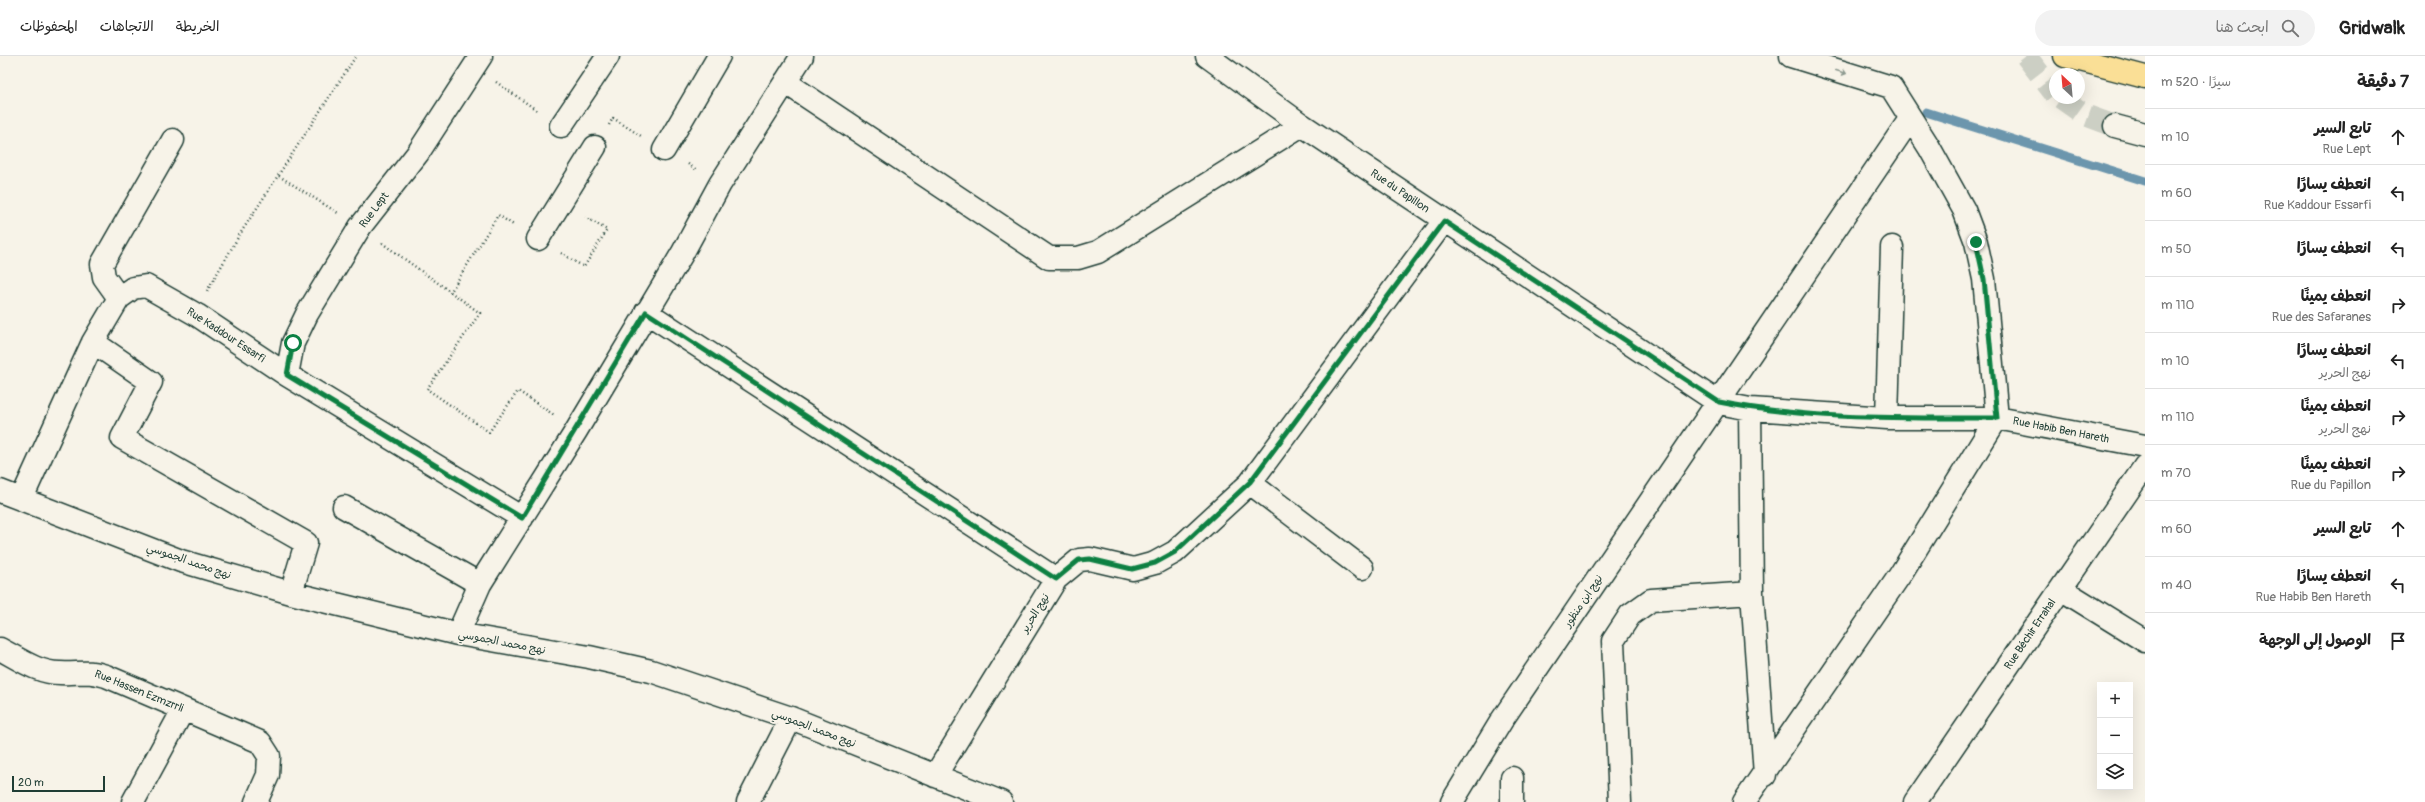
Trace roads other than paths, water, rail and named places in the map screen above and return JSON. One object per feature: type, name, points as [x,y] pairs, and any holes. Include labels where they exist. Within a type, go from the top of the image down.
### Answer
[{"type":"highway","points":[[2065,56],[2145,77]]},
{"type":"street","name":"Rue Lept","points":[[287,375],[293,343],[307,314],[360,227],[418,153],[481,56]]},
{"type":"street","points":[[561,126],[608,56]]},
{"type":"street","points":[[664,150],[719,56]]},
{"type":"street","points":[[458,634],[480,584],[576,431],[682,254],[720,184],[802,56]]},
{"type":"street","name":"Rue du Papillon","points":[[1206,56],[1302,125],[1444,221],[1719,402]]},
{"type":"street","name":"Rue Habib Ben Hareth","points":[[1791,56],[1891,87],[1929,147],[1964,210],[1976,242],[1984,279],[1997,418],[2145,446]]},
{"type":"street","points":[[785,82],[1049,258],[1078,258],[1098,252],[1302,125]]},
{"type":"street","name":"نهج ابن منظور","points":[[1452,802],[1502,720],[1910,119]]},
{"type":"street","points":[[2115,126],[2145,134]]},
{"type":"street","points":[[119,298],[104,277],[102,264],[173,140]]},
{"type":"street","points":[[538,239],[595,147]]},
{"type":"street","name":"نهج الحرير","points":[[935,776],[1056,579],[1079,560],[1090,559],[1132,569],[1155,563],[1175,552],[1250,482],[1444,221]]},
{"type":"street","points":[[1887,418],[1892,247]]},
{"type":"street","name":"Rue Kaddour Essarfi","points":[[22,498],[93,342],[119,298],[133,288],[146,286],[197,315],[287,375],[522,518]]},
{"type":"street","points":[[646,312],[1056,579]]},
{"type":"street","points":[[93,342],[151,382],[122,438],[306,543],[291,593]]},
{"type":"street","points":[[1719,402],[1750,409],[1887,418],[1997,418]]},
{"type":"street","points":[[1750,409],[1752,593],[1765,775]]},
{"type":"street","points":[[1744,802],[1765,775],[1900,575],[1997,418]]},
{"type":"street","name":"Rue Béchir Errahal","points":[[1915,802],[2145,466]]},
{"type":"street","points":[[1250,482],[1362,568]]},
{"type":"street","name":"نهج محمد الجموسي","points":[[0,491],[22,498],[181,561],[291,593],[458,634],[589,657],[651,671],[791,718],[1001,802]]},
{"type":"street","points":[[344,507],[480,584]]},
{"type":"street","points":[[2061,589],[2145,641]]},
{"type":"street","points":[[1620,802],[1612,641],[1630,615],[1651,600],[1752,593]]},
{"type":"street","name":"Rue Hassen Ezmzrrli","points":[[0,649],[44,670],[61,673],[91,671],[106,676],[260,742],[269,756],[268,775],[256,802]]},
{"type":"street","points":[[133,802],[183,710]]},
{"type":"street","points":[[748,802],[791,718]]},
{"type":"street","points":[[1512,778],[1512,802]]},
{"type":"waterway","points":[[1926,112],[2145,181]]},
{"type":"tunnel","points":[[2026,56],[2049,86]]},
{"type":"tunnel","points":[[2069,104],[2085,115],[2115,126]]}]
